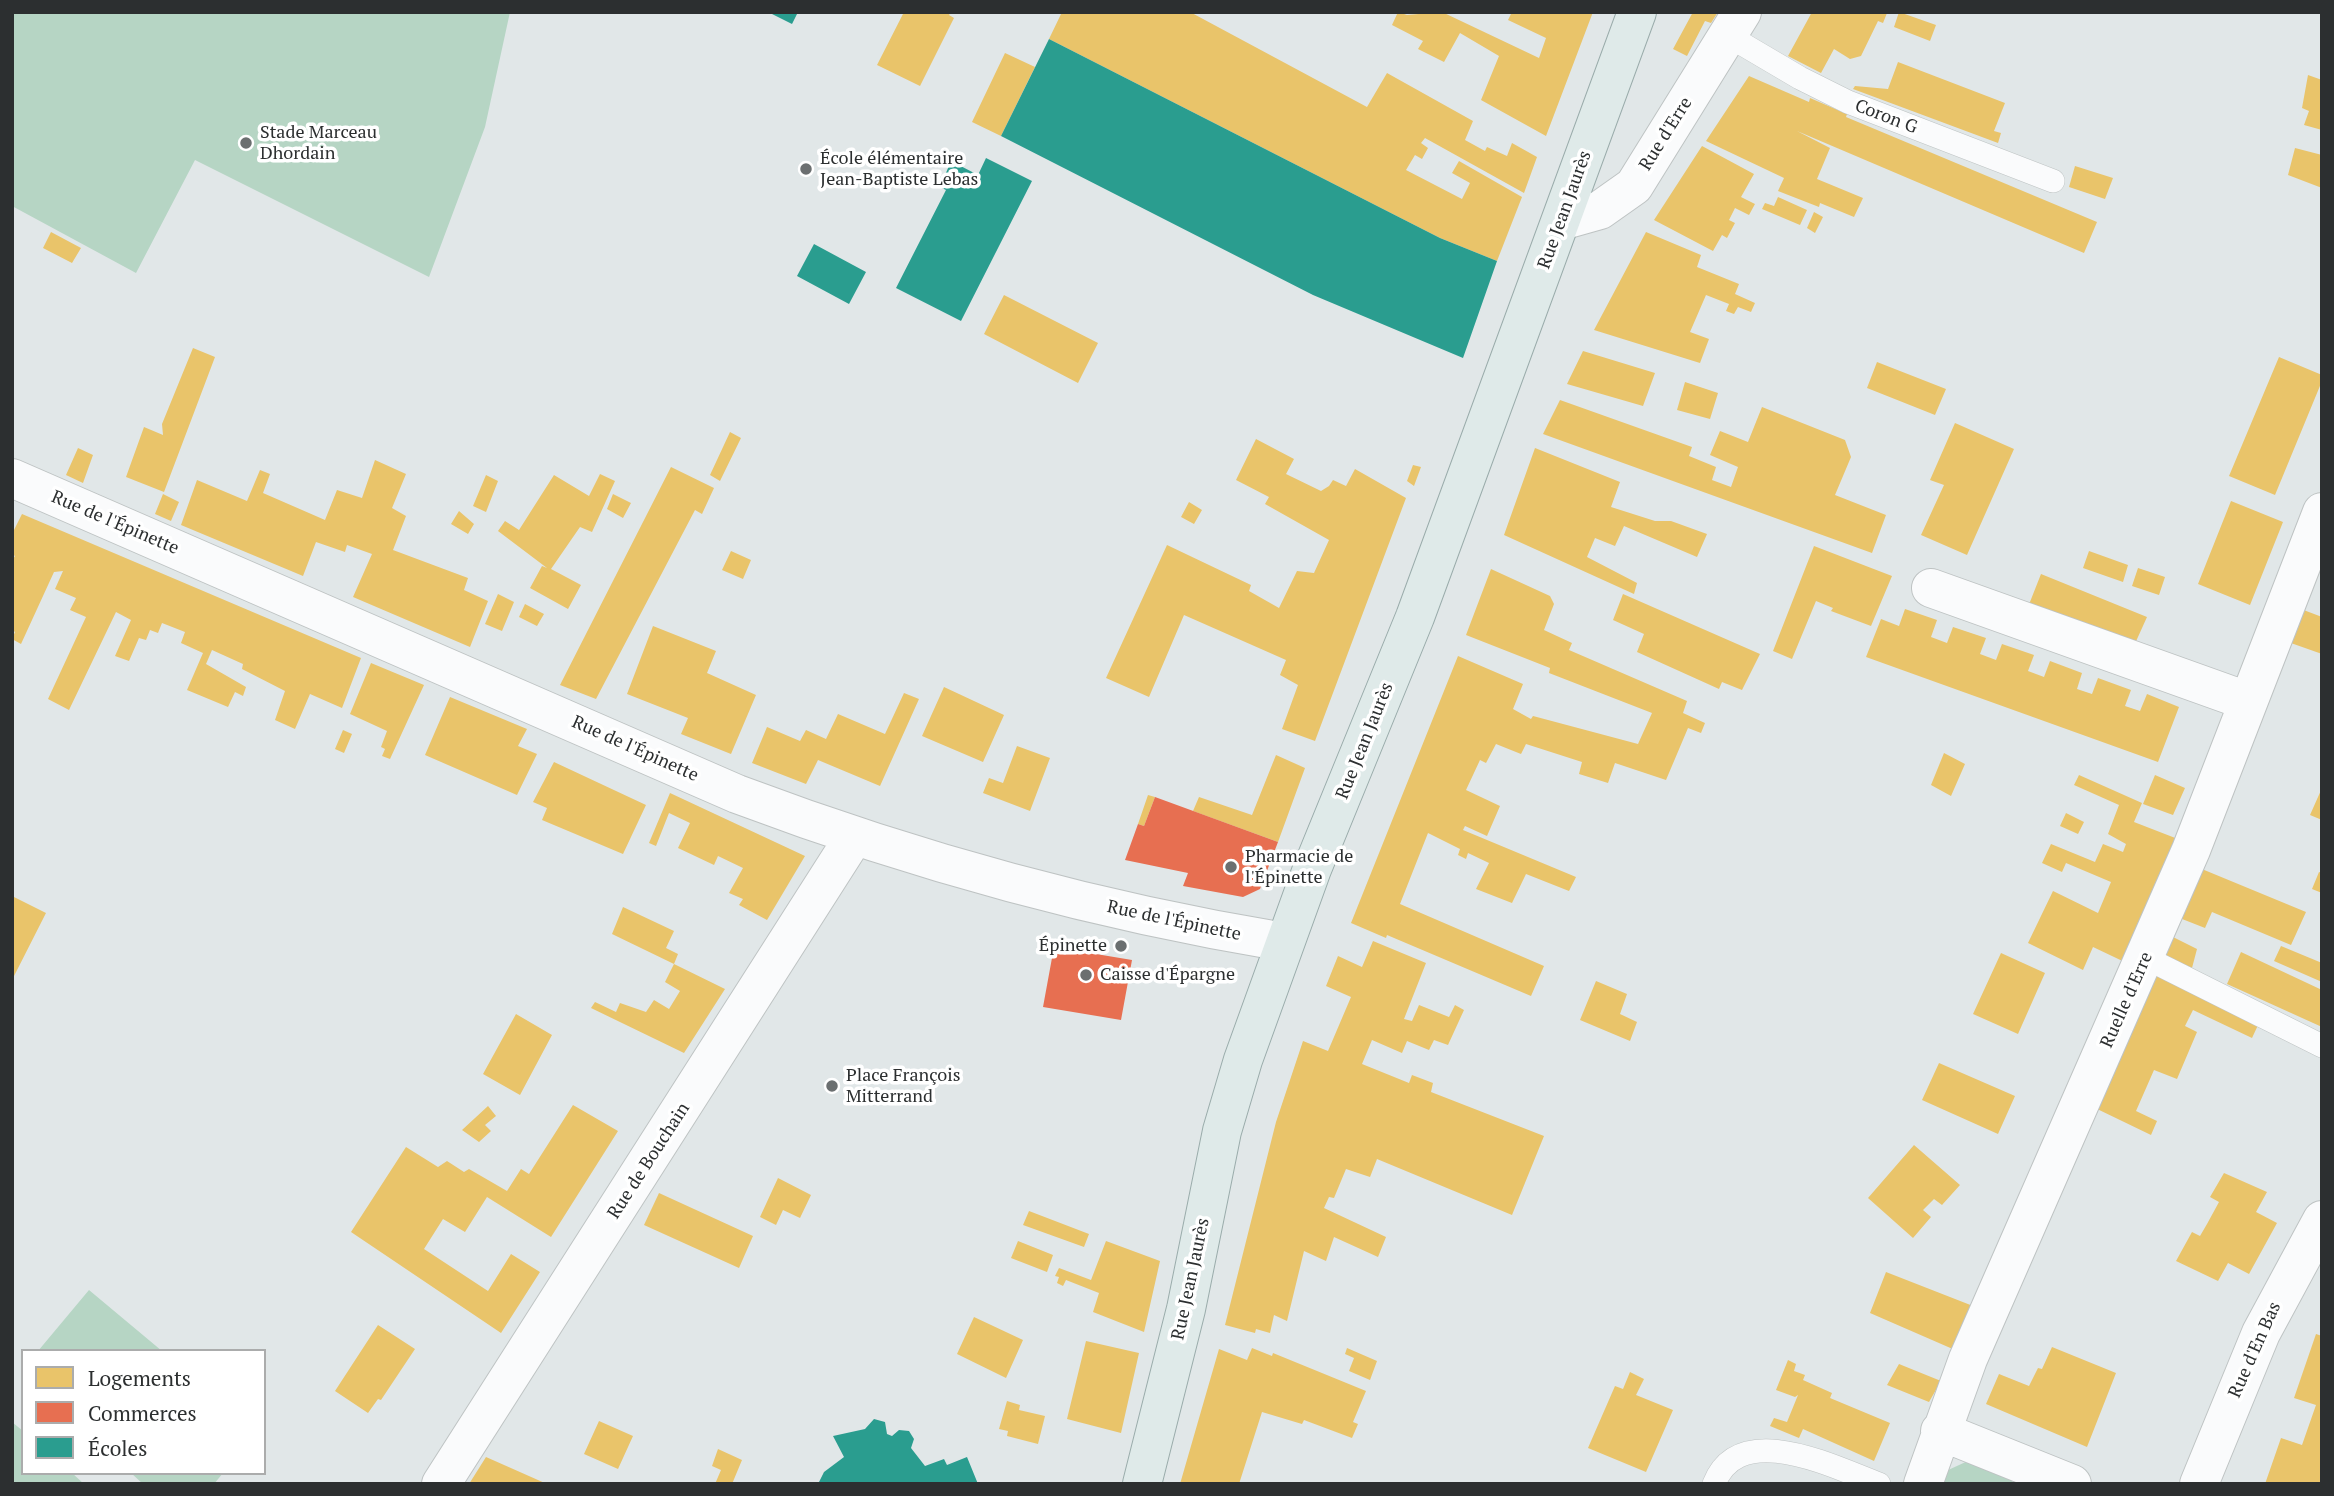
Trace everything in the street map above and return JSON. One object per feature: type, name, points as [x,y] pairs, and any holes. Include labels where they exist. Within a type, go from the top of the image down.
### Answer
[{"type":"main road","name":"Rue Jean Jaurès","points":[[1142,1484],[1186,1309],[1222,1131],[1284,942],[1415,617],[1637,12]]},
{"type":"street","name":"Rue d'Erre","points":[[1561,221],[1600,210],[1634,186],[1735,23]]},
{"type":"street","name":"Rue de l'Épinette","points":[[12,478],[737,794],[854,837],[908,855],[1121,911],[1284,942]]},
{"type":"street","name":"Ruelle d'Erre","points":[[1923,1484],[1968,1359],[2146,958],[2191,850],[2322,512]]},
{"type":"street","points":[[1931,588],[2247,701]]},
{"type":"street","name":"Rue de Bouchain","points":[[441,1484],[854,837]]},
{"type":"street","name":"Rue d'En Bas","points":[[2199,1484],[2261,1333],[2322,1220]]},
{"type":"street","points":[[1940,1431],[2072,1484]]},
{"type":"lane","name":"Coron G","points":[[1735,23],[1800,78],[1848,102],[2053,181]]},
{"type":"lane","points":[[2146,958],[2322,1046]]},
{"type":"lane","points":[[1714,1484],[1718,1473],[1744,1455],[1775,1449],[1879,1484]]},
{"type":"green space","name":"Stade Marceau Dhordain","points":[[12,12],[510,12],[485,127],[429,277],[195,160],[136,273],[12,206]]},
{"type":"green space","points":[[89,1290],[160,1349],[40,1349]]},
{"type":"green space","points":[[12,1422],[21,1429],[21,1475],[74,1475],[84,1484],[12,1484]]},
{"type":"green space","points":[[1970,1460],[2011,1475],[2013,1484],[1941,1484],[1946,1471]]},
{"type":"green space","points":[[133,1475],[221,1475],[214,1484],[143,1484]]},
{"type":"building: Logements","points":[[904,12],[951,12],[949,15],[954,18],[920,86],[877,65]]},
{"type":"building: Logements","points":[[1062,12],[1190,12],[1367,107],[1387,73],[1473,121],[1465,140],[1485,151],[1487,147],[1507,156],[1512,143],[1537,157],[1524,193],[1425,138],[1421,143],[1428,148],[1422,159],[1415,155],[1406,170],[1462,199],[1470,183],[1452,173],[1459,161],[1522,197],[1497,261],[1440,238],[1049,39]]},
{"type":"building: Logements","points":[[1398,12],[1407,15],[1442,12],[1539,58],[1546,38],[1508,20],[1512,12],[1593,12],[1546,136],[1481,100],[1499,56],[1460,33],[1444,62],[1418,49],[1423,41],[1392,25]]},
{"type":"building: Logements","points":[[1693,12],[1718,12],[1711,23],[1705,21],[1687,56],[1673,49]]},
{"type":"building: Logements","points":[[1812,12],[1887,13],[1883,23],[1878,21],[1861,56],[1850,59],[1834,49],[1821,73],[1788,56]]},
{"type":"building: Logements","points":[[1899,12],[1936,25],[1930,41],[1894,27]]},
{"type":"building: Logements","points":[[1005,53],[1035,67],[1001,136],[972,122]]},
{"type":"building: Logements","points":[[1898,62],[2005,103],[1994,131],[2001,133],[1998,143],[1853,89],[1855,86],[1888,89]]},
{"type":"building: Logements","points":[[2308,75],[2322,80],[2322,130],[2304,125],[2309,111],[2302,108]]},
{"type":"building: Logements","points":[[1749,76],[1809,102],[1810,98],[1847,114],[1846,117],[2097,222],[2084,253],[1797,131],[1830,148],[1817,179],[1863,198],[1854,217],[1820,203],[1819,207],[1778,191],[1784,178],[1706,141]]},
{"type":"building: Logements","points":[[1702,146],[1754,174],[1741,197],[1755,204],[1749,215],[1735,208],[1729,220],[1735,223],[1727,238],[1722,235],[1713,251],[1654,220]]},
{"type":"building: Logements","points":[[2295,148],[2322,155],[2322,188],[2288,175]]},
{"type":"building: Logements","points":[[2075,166],[2113,178],[2105,199],[2069,187]]},
{"type":"building: Logements","points":[[1778,197],[1807,210],[1800,225],[1762,209],[1765,203],[1774,206]]},
{"type":"building: Logements","points":[[1814,212],[1823,217],[1815,233],[1807,228]]},
{"type":"building: Logements","points":[[51,232],[81,248],[72,263],[43,248]]},
{"type":"building: Logements","points":[[1646,232],[1701,255],[1697,267],[1739,284],[1735,294],[1755,303],[1751,312],[1738,307],[1734,314],[1726,311],[1729,304],[1706,295],[1690,332],[1709,339],[1700,363],[1594,330]]},
{"type":"building: Logements","points":[[1004,295],[1098,343],[1078,383],[984,334]]},
{"type":"building: Logements","points":[[193,348],[215,357],[164,492],[126,477],[144,427],[163,435],[162,424]]},
{"type":"building: Logements","points":[[1583,351],[1655,373],[1643,406],[1567,384]]},
{"type":"building: Logements","points":[[2279,357],[2322,375],[2322,381],[2275,495],[2229,476]]},
{"type":"building: Logements","points":[[1877,362],[1946,389],[1935,415],[1867,388]]},
{"type":"building: Logements","points":[[1685,382],[1718,393],[1710,419],[1677,410]]},
{"type":"building: Logements","points":[[1560,400],[1692,447],[1689,456],[1716,467],[1712,480],[1731,487],[1738,467],[1710,455],[1720,431],[1748,442],[1762,407],[1845,440],[1851,457],[1835,495],[1886,515],[1872,553],[1543,434]]},
{"type":"building: Logements","points":[[1955,423],[2014,449],[1967,555],[1921,535],[1944,485],[1930,480]]},
{"type":"building: Logements","points":[[730,432],[741,438],[720,481],[710,475]]},
{"type":"building: Logements","points":[[1256,439],[1294,459],[1286,474],[1321,491],[1333,480],[1346,486],[1355,469],[1406,498],[1315,741],[1282,729],[1298,685],[1280,675],[1286,660],[1184,615],[1149,697],[1106,678],[1167,545],[1251,585],[1249,591],[1279,608],[1297,571],[1314,573],[1329,540],[1265,504],[1269,497],[1236,480]]},
{"type":"building: Logements","points":[[78,448],[93,455],[83,483],[66,475]]},
{"type":"building: Logements","points":[[1535,448],[1620,482],[1611,507],[1655,521],[1671,521],[1707,534],[1697,557],[1624,526],[1615,546],[1595,538],[1587,557],[1637,583],[1634,594],[1504,535]]},
{"type":"building: Logements","points":[[375,460],[406,474],[392,508],[406,516],[393,550],[468,578],[464,590],[488,601],[470,647],[353,597],[372,554],[347,545],[345,552],[316,542],[303,576],[181,525],[197,480],[247,501],[260,470],[270,474],[263,493],[325,520],[337,490],[362,498]]},
{"type":"building: Logements","points":[[1413,465],[1421,467],[1414,486],[1407,481]]},
{"type":"building: Logements","points":[[671,467],[714,488],[702,514],[695,510],[596,699],[560,685]]},
{"type":"building: Logements","points":[[600,474],[615,481],[592,532],[580,527],[551,569],[581,585],[568,609],[530,588],[542,566],[547,568],[498,531],[505,521],[519,530],[554,475],[589,496]]},
{"type":"building: Logements","points":[[486,475],[498,481],[486,512],[473,506]]},
{"type":"building: Logements","points":[[163,494],[179,502],[171,521],[155,514]]},
{"type":"building: Logements","points":[[613,494],[631,503],[623,518],[607,509]]},
{"type":"building: Logements","points":[[2231,501],[2283,522],[2250,605],[2198,584]]},
{"type":"building: Logements","points":[[1189,502],[1202,510],[1194,524],[1181,517]]},
{"type":"building: Logements","points":[[459,511],[474,524],[468,534],[451,524]]},
{"type":"building: Logements","points":[[22,514],[361,658],[342,708],[310,694],[295,729],[275,720],[285,691],[242,669],[243,664],[212,650],[206,664],[246,687],[243,696],[235,692],[228,707],[187,690],[203,653],[181,643],[185,632],[162,623],[158,633],[150,630],[146,640],[139,638],[129,661],[115,656],[131,620],[116,612],[69,710],[48,699],[86,617],[70,610],[76,598],[55,589],[63,571],[54,572],[21,644],[12,639],[15,632],[12,630],[12,561],[15,556],[12,554],[12,534]]},
{"type":"building: Logements","points":[[1814,546],[1892,576],[1871,626],[1831,611],[1833,608],[1816,601],[1792,659],[1773,651]]},
{"type":"building: Logements","points":[[731,551],[751,560],[743,579],[722,570]]},
{"type":"building: Logements","points":[[2089,551],[2128,565],[2123,582],[2083,568]]},
{"type":"building: Logements","points":[[2138,568],[2165,577],[2159,595],[2132,586]]},
{"type":"building: Logements","points":[[1491,569],[1550,596],[1554,604],[1544,630],[1572,643],[1569,650],[1687,701],[1683,713],[1705,723],[1701,733],[1688,728],[1666,780],[1615,763],[1608,783],[1579,774],[1582,762],[1526,744],[1521,754],[1496,744],[1486,763],[1480,760],[1466,790],[1500,806],[1487,836],[1465,826],[1463,830],[1576,877],[1569,891],[1526,874],[1512,903],[1476,889],[1489,863],[1468,853],[1466,859],[1458,855],[1460,849],[1428,833],[1400,904],[1544,966],[1531,996],[1387,935],[1386,938],[1351,923],[1458,656],[1523,684],[1513,709],[1531,719],[1533,716],[1638,744],[1652,713],[1549,673],[1550,668],[1466,635]]},
{"type":"building: Logements","points":[[2041,574],[2147,617],[2133,648],[2028,607]]},
{"type":"building: Logements","points":[[498,594],[514,602],[502,631],[485,624]]},
{"type":"building: Logements","points":[[1623,594],[1760,654],[1742,690],[1722,682],[1719,689],[1637,652],[1644,634],[1613,620]]},
{"type":"building: Logements","points":[[525,604],[544,614],[537,626],[519,617]]},
{"type":"building: Logements","points":[[1905,609],[1937,620],[1931,637],[1947,643],[1953,627],[1986,638],[1980,654],[1996,660],[2002,644],[2034,655],[2028,671],[2044,677],[2050,661],[2082,673],[2077,689],[2092,694],[2098,678],[2131,690],[2125,706],[2140,711],[2147,694],[2179,707],[2158,762],[1866,657],[1881,619],[1899,626]]},
{"type":"building: Logements","points":[[2301,609],[2322,617],[2322,654],[2288,642]]},
{"type":"building: Logements","points":[[653,626],[716,651],[707,673],[756,695],[731,754],[681,734],[688,718],[627,694]]},
{"type":"building: Logements","points":[[371,663],[424,685],[390,759],[382,756],[385,749],[381,747],[387,731],[350,714]]},
{"type":"building: Logements","points":[[944,687],[1004,715],[983,762],[922,736]]},
{"type":"building: Logements","points":[[904,693],[919,699],[880,786],[818,760],[806,784],[752,763],[767,727],[800,741],[806,730],[826,739],[838,714],[885,734]]},
{"type":"building: Logements","points":[[450,697],[527,729],[518,746],[537,754],[517,795],[425,755]]},
{"type":"building: Logements","points":[[343,730],[352,734],[344,753],[335,749]]},
{"type":"building: Logements","points":[[1017,746],[1050,758],[1030,811],[983,793],[989,778],[1003,783]]},
{"type":"building: Logements","points":[[1944,753],[1965,764],[1951,796],[1931,785]]},
{"type":"building: Logements","points":[[1276,755],[1305,768],[1278,842],[1193,811],[1199,797],[1252,815]]},
{"type":"building: Logements","points":[[554,762],[646,805],[623,854],[542,820],[547,808],[533,802]]},
{"type":"building: Logements","points":[[2079,775],[2142,803],[2134,822],[2183,841],[2133,966],[2093,947],[2083,970],[2028,943],[2053,891],[2098,913],[2111,882],[2066,863],[2062,872],[2042,863],[2051,844],[2095,862],[2103,844],[2123,852],[2126,844],[2108,834],[2119,805],[2074,785]]},
{"type":"building: Logements","points":[[2155,775],[2185,788],[2173,815],[2143,804]]},
{"type":"building: Logements","points":[[2322,788],[2322,820],[2310,815]]},
{"type":"building: Logements","points":[[670,793],[805,856],[767,920],[739,905],[743,899],[729,893],[743,868],[718,856],[714,865],[678,848],[690,823],[669,813],[656,846],[649,843]]},
{"type":"building: Logements","points":[[1148,795],[1155,797],[1144,826],[1138,824]]},
{"type":"building: Logements","points":[[2066,813],[2084,822],[2078,834],[2060,826]]},
{"type":"building: Logements","points":[[2197,867],[2306,912],[2291,945],[2212,912],[2205,928],[2177,917]]},
{"type":"building: Logements","points":[[2319,872],[2322,873],[2322,893],[2312,889]]},
{"type":"building: Logements","points":[[12,896],[46,913],[12,980]]},
{"type":"building: Logements","points":[[623,907],[674,931],[666,948],[678,954],[674,964],[612,934]]},
{"type":"building: Logements","points":[[2169,935],[2197,949],[2192,968],[2165,956]]},
{"type":"building: Logements","points":[[1373,941],[1426,963],[1404,1019],[1412,1021],[1419,1005],[1449,1017],[1455,1005],[1464,1010],[1448,1045],[1434,1040],[1429,1050],[1407,1041],[1402,1053],[1372,1040],[1362,1064],[1409,1083],[1412,1075],[1433,1083],[1431,1092],[1544,1136],[1512,1215],[1377,1159],[1370,1177],[1346,1169],[1334,1198],[1329,1197],[1324,1208],[1386,1237],[1378,1257],[1334,1237],[1326,1261],[1304,1251],[1287,1321],[1274,1315],[1270,1333],[1256,1329],[1255,1333],[1225,1325],[1276,1122],[1303,1041],[1328,1051],[1351,997],[1326,986],[1338,956],[1362,967]]},
{"type":"building: Logements","points":[[2281,946],[2322,963],[2322,982],[2274,961]]},
{"type":"building: Logements","points":[[2241,952],[2322,990],[2322,1027],[2227,984]]},
{"type":"building: Logements","points":[[2001,953],[2045,973],[2018,1034],[1973,1014]]},
{"type":"building: Logements","points":[[674,964],[725,989],[684,1053],[591,1008],[595,1002],[616,1012],[620,1003],[646,1012],[654,1000],[669,1009],[680,991],[665,982]]},
{"type":"building: Logements","points":[[2153,974],[2259,1023],[2252,1038],[2193,1010],[2185,1026],[2197,1032],[2177,1079],[2154,1070],[2136,1111],[2157,1121],[2151,1135],[2093,1107]]},
{"type":"building: Logements","points":[[1596,981],[1627,994],[1620,1014],[1637,1022],[1630,1041],[1580,1020]]},
{"type":"building: Logements","points":[[516,1014],[552,1035],[520,1095],[483,1074]]},
{"type":"building: Logements","points":[[1939,1063],[2015,1096],[1998,1134],[1922,1100]]},
{"type":"building: Logements","points":[[573,1105],[618,1131],[551,1237],[487,1197],[465,1232],[443,1219],[424,1249],[488,1291],[511,1254],[540,1272],[501,1333],[351,1232],[406,1147],[438,1167],[447,1161],[464,1172],[469,1169],[507,1191],[521,1169],[529,1174]]},
{"type":"building: Logements","points":[[488,1106],[496,1116],[485,1125],[491,1131],[479,1142],[462,1130]]},
{"type":"building: Logements","points":[[1914,1145],[1960,1185],[1942,1205],[1934,1199],[1923,1210],[1931,1217],[1913,1238],[1868,1198]]},
{"type":"building: Logements","points":[[2224,1173],[2267,1192],[2256,1212],[2277,1223],[2249,1274],[2228,1263],[2218,1281],[2176,1261],[2192,1232],[2200,1236],[2219,1202],[2210,1197]]},
{"type":"building: Logements","points":[[778,1178],[811,1195],[800,1218],[783,1210],[776,1225],[760,1217]]},
{"type":"building: Logements","points":[[659,1193],[753,1236],[739,1268],[644,1225]]},
{"type":"building: Logements","points":[[1029,1211],[1089,1234],[1084,1247],[1023,1225]]},
{"type":"building: Logements","points":[[1018,1241],[1053,1255],[1047,1272],[1011,1258]]},
{"type":"building: Logements","points":[[1106,1241],[1160,1261],[1144,1332],[1093,1312],[1099,1293],[1066,1280],[1063,1286],[1057,1283],[1059,1277],[1055,1276],[1059,1268],[1091,1280]]},
{"type":"building: Logements","points":[[1886,1272],[1973,1306],[1955,1350],[1870,1313]]},
{"type":"building: Logements","points":[[974,1317],[1023,1340],[1006,1378],[957,1354]]},
{"type":"building: Logements","points":[[378,1325],[415,1349],[381,1400],[378,1399],[368,1413],[335,1391]]},
{"type":"building: Logements","points":[[2316,1334],[2322,1336],[2322,1484],[2265,1484],[2281,1438],[2302,1445],[2316,1405],[2294,1398]]},
{"type":"building: Logements","points":[[1086,1341],[1139,1353],[1121,1433],[1067,1419]]},
{"type":"building: Logements","points":[[2052,1347],[2116,1373],[2087,1447],[1986,1404],[1999,1374],[2029,1386],[2038,1368],[2042,1369]]},
{"type":"building: Logements","points":[[1252,1348],[1272,1356],[1273,1353],[1366,1391],[1353,1422],[1358,1424],[1352,1438],[1304,1420],[1302,1424],[1262,1412],[1239,1484],[1180,1484],[1219,1349],[1247,1360]]},
{"type":"building: Logements","points":[[1347,1348],[1377,1361],[1370,1380],[1349,1371],[1354,1358],[1345,1354]]},
{"type":"building: Logements","points":[[1788,1360],[1796,1364],[1794,1371],[1805,1375],[1803,1380],[1832,1393],[1830,1398],[1890,1423],[1874,1461],[1803,1429],[1799,1438],[1770,1426],[1774,1418],[1787,1422],[1798,1395],[1795,1397],[1776,1390]]},
{"type":"building: Logements","points":[[1899,1364],[1941,1381],[1929,1402],[1887,1385]]},
{"type":"building: Logements","points":[[1630,1372],[1644,1379],[1636,1395],[1673,1410],[1646,1472],[1588,1448],[1615,1386],[1623,1389]]},
{"type":"building: Logements","points":[[1007,1401],[1020,1405],[1019,1410],[1045,1416],[1038,1444],[1007,1436],[1008,1431],[999,1429]]},
{"type":"building: Logements","points":[[599,1421],[633,1436],[618,1469],[584,1454]]},
{"type":"building: Logements","points":[[718,1449],[742,1460],[732,1484],[715,1484],[721,1470],[712,1466]]},
{"type":"building: Logements","points":[[486,1457],[547,1484],[469,1484]]},
{"type":"building: Commerces","points":[[1155,797],[1278,842],[1260,889],[1243,897],[1183,886],[1188,873],[1125,860],[1138,824],[1144,826]]},
{"type":"building: Commerces","points":[[1054,947],[1132,960],[1121,1020],[1043,1007]]},
{"type":"building: Écoles","points":[[768,12],[798,12],[792,24]]},
{"type":"building: Écoles","points":[[1049,39],[1440,238],[1497,261],[1463,358],[1313,295],[1001,136]]},
{"type":"building: Écoles","points":[[986,158],[1032,181],[961,321],[896,288],[946,190],[940,187],[951,161],[978,175]]},
{"type":"building: Écoles","points":[[814,244],[866,272],[849,304],[797,276]]},
{"type":"building: Écoles","points":[[874,1419],[885,1422],[887,1434],[892,1436],[899,1430],[909,1431],[914,1439],[911,1448],[925,1466],[944,1459],[947,1465],[967,1457],[978,1484],[818,1484],[824,1472],[844,1457],[833,1436],[865,1429]]},
{"type":"place","name":"Stade Marceau Dhordain","points":[[246,143]]},
{"type":"place","name":"École élémentaire Jean-Baptiste Lebas","points":[[806,169]]},
{"type":"place","name":"Pharmacie de l'Épinette","points":[[1231,867]]},
{"type":"place","name":"Épinette","points":[[1121,946]]},
{"type":"place","name":"Caisse d'Épargne","points":[[1086,975]]},
{"type":"place","name":"Place François Mitterrand","points":[[832,1086]]}]
